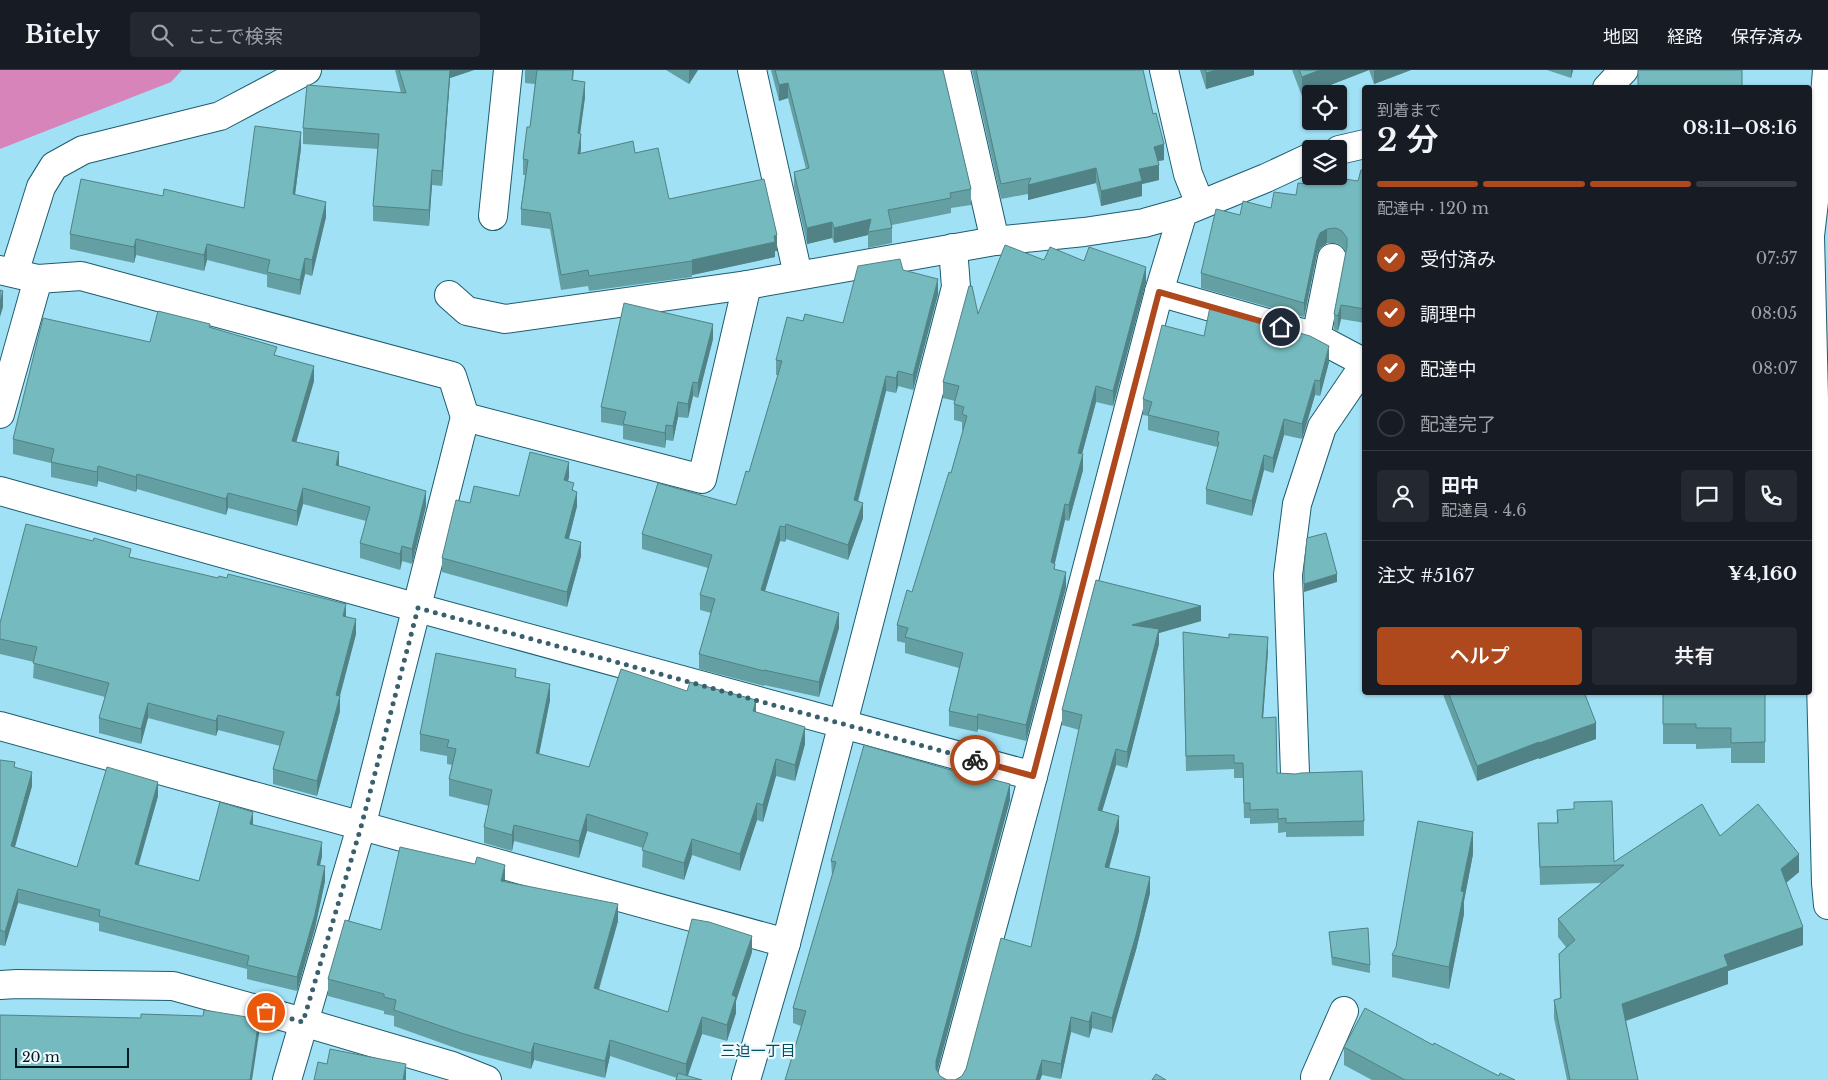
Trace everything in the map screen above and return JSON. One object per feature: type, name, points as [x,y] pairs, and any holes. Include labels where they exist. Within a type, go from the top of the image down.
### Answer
[{"type":"street","points":[[0,414],[17,274],[41,187],[54,166],[83,150],[220,116],[307,70]]},
{"type":"street","points":[[494,216],[508,70]]},
{"type":"street","points":[[752,70],[798,275]]},
{"type":"street","points":[[956,70],[994,241]]},
{"type":"street","points":[[951,1080],[1033,776],[1159,292],[1191,208],[1188,174],[1164,70]]},
{"type":"street","points":[[1610,85],[1624,70]]},
{"type":"street","points":[[1812,202],[1816,134],[1827,70]]},
{"type":"street","points":[[1347,148],[1362,145]]},
{"type":"street","points":[[449,295],[467,311],[506,318],[747,285],[994,241],[1084,232],[1144,223],[1191,208],[1302,161]]},
{"type":"street","points":[[746,1080],[786,943],[956,287],[953,248]]},
{"type":"street","points":[[1316,337],[1332,258]]},
{"type":"street","points":[[17,274],[81,276],[452,376],[465,417],[361,827],[287,1080]]},
{"type":"street","points":[[465,417],[702,479],[747,285]]},
{"type":"street","points":[[1159,292],[1316,337],[1362,362]]},
{"type":"street","points":[[1812,300],[1824,685],[1826,883],[1828,905]]},
{"type":"street","points":[[1295,773],[1288,575],[1297,504],[1322,427],[1362,368]]},
{"type":"street","points":[[0,491],[418,608],[1033,776]]},
{"type":"street","points":[[0,726],[786,943]]},
{"type":"street","points":[[0,985],[173,986],[452,1066],[487,1080]]},
{"type":"street","points":[[1316,1079],[1344,1011]]},
{"type":"shaded area","points":[[0,70],[182,70],[171,82],[0,149]]},
{"type":"building","points":[[399,70],[450,70],[442,171],[432,170],[429,210],[373,206],[379,134],[303,128],[307,85],[406,93]]},
{"type":"building","points":[[537,70],[573,70],[572,80],[585,82],[578,133],[581,134],[578,154],[633,141],[635,153],[658,148],[669,199],[764,179],[777,235],[774,236],[775,242],[692,261],[589,276],[588,270],[561,275],[550,213],[521,209],[528,160],[523,159],[527,127],[530,127]]},
{"type":"building","points":[[775,70],[943,70],[971,189],[950,193],[951,198],[888,210],[892,228],[868,232],[871,219],[834,228],[832,222],[807,228],[794,172],[809,168],[788,83],[779,85]]},
{"type":"building","points":[[976,70],[1143,70],[1153,114],[1156,113],[1164,144],[1154,147],[1159,165],[1139,169],[1142,181],[1101,191],[1096,168],[1028,185],[1031,178],[1001,184]]},
{"type":"building","points":[[1205,70],[1217,70],[1206,73]]},
{"type":"building","points":[[1299,70],[1320,70],[1302,77]]},
{"type":"building","points":[[1638,70],[1742,70],[1742,85],[1638,85]]},
{"type":"building","points":[[255,126],[301,132],[293,194],[326,202],[312,260],[305,258],[300,280],[267,272],[270,260],[207,244],[204,255],[136,239],[134,247],[70,234],[81,179],[163,196],[164,189],[244,208]]},
{"type":"building","points":[[1362,170],[1362,308],[1341,305],[1338,316],[1334,314],[1347,246],[1347,238],[1342,231],[1336,228],[1327,229],[1320,233],[1317,240],[1304,303],[1201,273],[1216,209],[1240,215],[1243,201],[1271,208],[1274,192],[1296,195],[1298,183],[1302,185],[1347,185],[1347,179],[1358,181]]},
{"type":"building","points":[[1005,245],[1044,260],[1050,247],[1084,261],[1089,247],[1146,267],[1113,391],[1096,386],[1078,453],[1083,454],[1069,505],[1065,504],[1051,562],[1055,564],[1054,569],[1066,572],[1026,725],[978,714],[977,717],[949,711],[963,653],[905,637],[908,628],[897,625],[907,590],[912,592],[949,472],[951,473],[967,416],[962,414],[964,407],[954,404],[959,386],[943,382],[969,286],[972,286],[978,314]]},
{"type":"building","points":[[900,259],[903,270],[938,279],[913,375],[898,371],[896,378],[886,376],[854,500],[863,503],[848,545],[786,524],[785,527],[780,526],[761,590],[839,613],[819,682],[764,671],[699,654],[715,599],[700,595],[712,555],[642,534],[658,483],[736,505],[746,471],[749,472],[782,361],[776,360],[787,317],[803,321],[805,314],[843,323],[858,266]]},
{"type":"building","points":[[0,290],[3,291],[0,302]]},
{"type":"building","points":[[624,303],[713,324],[698,383],[693,382],[688,404],[678,402],[673,426],[666,425],[665,433],[623,424],[626,412],[601,407]]},
{"type":"building","points":[[1210,307],[1310,336],[1329,346],[1320,381],[1315,380],[1302,424],[1284,419],[1273,458],[1264,455],[1252,501],[1206,489],[1219,442],[1217,441],[1219,432],[1148,415],[1152,402],[1143,399],[1162,325],[1204,336]]},
{"type":"building","points":[[158,311],[210,324],[209,327],[277,347],[274,355],[314,366],[292,441],[339,452],[336,465],[426,491],[412,549],[402,546],[400,554],[360,543],[370,507],[303,488],[297,511],[228,493],[226,499],[137,474],[136,477],[98,466],[97,472],[51,462],[54,449],[13,439],[43,318],[150,342]]},
{"type":"building","points":[[530,452],[569,462],[564,480],[574,483],[572,490],[577,492],[565,538],[581,542],[567,592],[442,558],[456,500],[470,503],[474,486],[519,496]]},
{"type":"building","points":[[26,524],[93,541],[94,538],[131,549],[129,557],[218,578],[219,576],[227,578],[228,574],[346,604],[343,616],[356,619],[336,695],[340,696],[317,781],[273,769],[284,732],[218,715],[216,721],[148,703],[141,729],[99,718],[109,683],[33,663],[37,647],[0,639],[0,623]]},
{"type":"building","points":[[1326,533],[1337,574],[1304,584],[1307,538]]},
{"type":"building","points":[[1096,580],[1201,606],[1132,625],[1159,629],[1127,752],[1116,749],[1098,810],[1119,816],[1105,867],[1150,877],[1136,935],[1112,1018],[1092,1012],[1089,1022],[1071,1017],[1061,1064],[1042,1060],[1036,1080],[955,1080],[962,1076],[966,1069],[1001,938],[1031,947],[1082,715],[1062,710]]},
{"type":"building","points":[[1183,632],[1229,638],[1229,634],[1268,637],[1262,718],[1276,717],[1277,773],[1362,771],[1364,821],[1286,823],[1286,818],[1278,819],[1278,809],[1250,810],[1250,803],[1244,803],[1243,763],[1234,763],[1234,755],[1186,756]]},
{"type":"building","points":[[436,653],[516,669],[515,677],[550,684],[536,753],[589,767],[621,669],[687,691],[690,682],[756,700],[753,711],[805,727],[795,765],[776,759],[763,805],[757,803],[740,854],[692,839],[684,863],[642,850],[648,833],[587,814],[579,841],[514,825],[512,835],[484,827],[492,790],[449,779],[456,749],[447,747],[449,740],[420,734]]},
{"type":"building","points":[[1449,695],[1585,695],[1596,723],[1539,742],[1477,766]]},
{"type":"building","points":[[1663,695],[1765,695],[1765,742],[1731,743],[1731,728],[1696,728],[1696,724],[1663,724]]},
{"type":"building","points":[[864,745],[982,779],[983,777],[1010,784],[936,1061],[936,1069],[940,1076],[947,1080],[785,1080],[806,1011],[793,1008],[836,862],[831,861]]},
{"type":"building","points":[[0,760],[15,762],[14,767],[32,772],[11,846],[77,867],[107,767],[158,782],[135,864],[199,881],[220,802],[253,812],[250,824],[322,842],[317,865],[325,866],[315,914],[297,977],[247,965],[249,956],[99,916],[100,910],[18,889],[5,932],[0,930]]},
{"type":"building","points":[[1612,801],[1614,862],[1702,804],[1720,836],[1758,804],[1799,854],[1781,869],[1803,927],[1724,955],[1728,966],[1622,1004],[1638,1080],[1570,1080],[1554,1000],[1561,998],[1559,954],[1575,940],[1558,919],[1624,865],[1540,867],[1538,823],[1558,823],[1557,810],[1574,809],[1574,802]]},
{"type":"building","points":[[1418,821],[1473,832],[1461,891],[1464,892],[1449,967],[1392,955],[1396,947]]},
{"type":"building","points":[[400,847],[475,864],[477,857],[505,865],[501,881],[618,904],[594,988],[668,1012],[692,919],[709,922],[752,936],[732,995],[736,997],[727,1025],[702,1017],[686,1064],[610,1040],[605,1061],[534,1043],[531,1053],[461,1033],[394,1010],[396,1000],[384,997],[384,994],[328,979],[345,920],[381,930]]},
{"type":"building","points":[[1368,928],[1370,965],[1332,957],[1329,932]]},
{"type":"building","points":[[1365,1008],[1433,1045],[1434,1043],[1499,1076],[1500,1073],[1515,1080],[1405,1080],[1344,1047]]},
{"type":"building","points":[[204,1010],[259,1019],[250,1080],[0,1080],[0,1015],[141,1018],[141,1014],[203,1016]]},
{"type":"building","points":[[330,1049],[406,1064],[403,1080],[314,1080],[318,1062],[327,1064]]},
{"type":"building","points":[[678,1073],[702,1080],[676,1080]]},
{"type":"building","points":[[1156,1074],[1166,1080],[1152,1080]]},
{"type":"way so far","points":[[266,1012],[303,1022],[361,827],[418,608],[975,760]]},
{"type":"district","name":"三迫一丁目","points":[[758,1050]]},
{"type":"route","points":[[975,760],[1033,776],[1159,292],[1281,327]]}]
